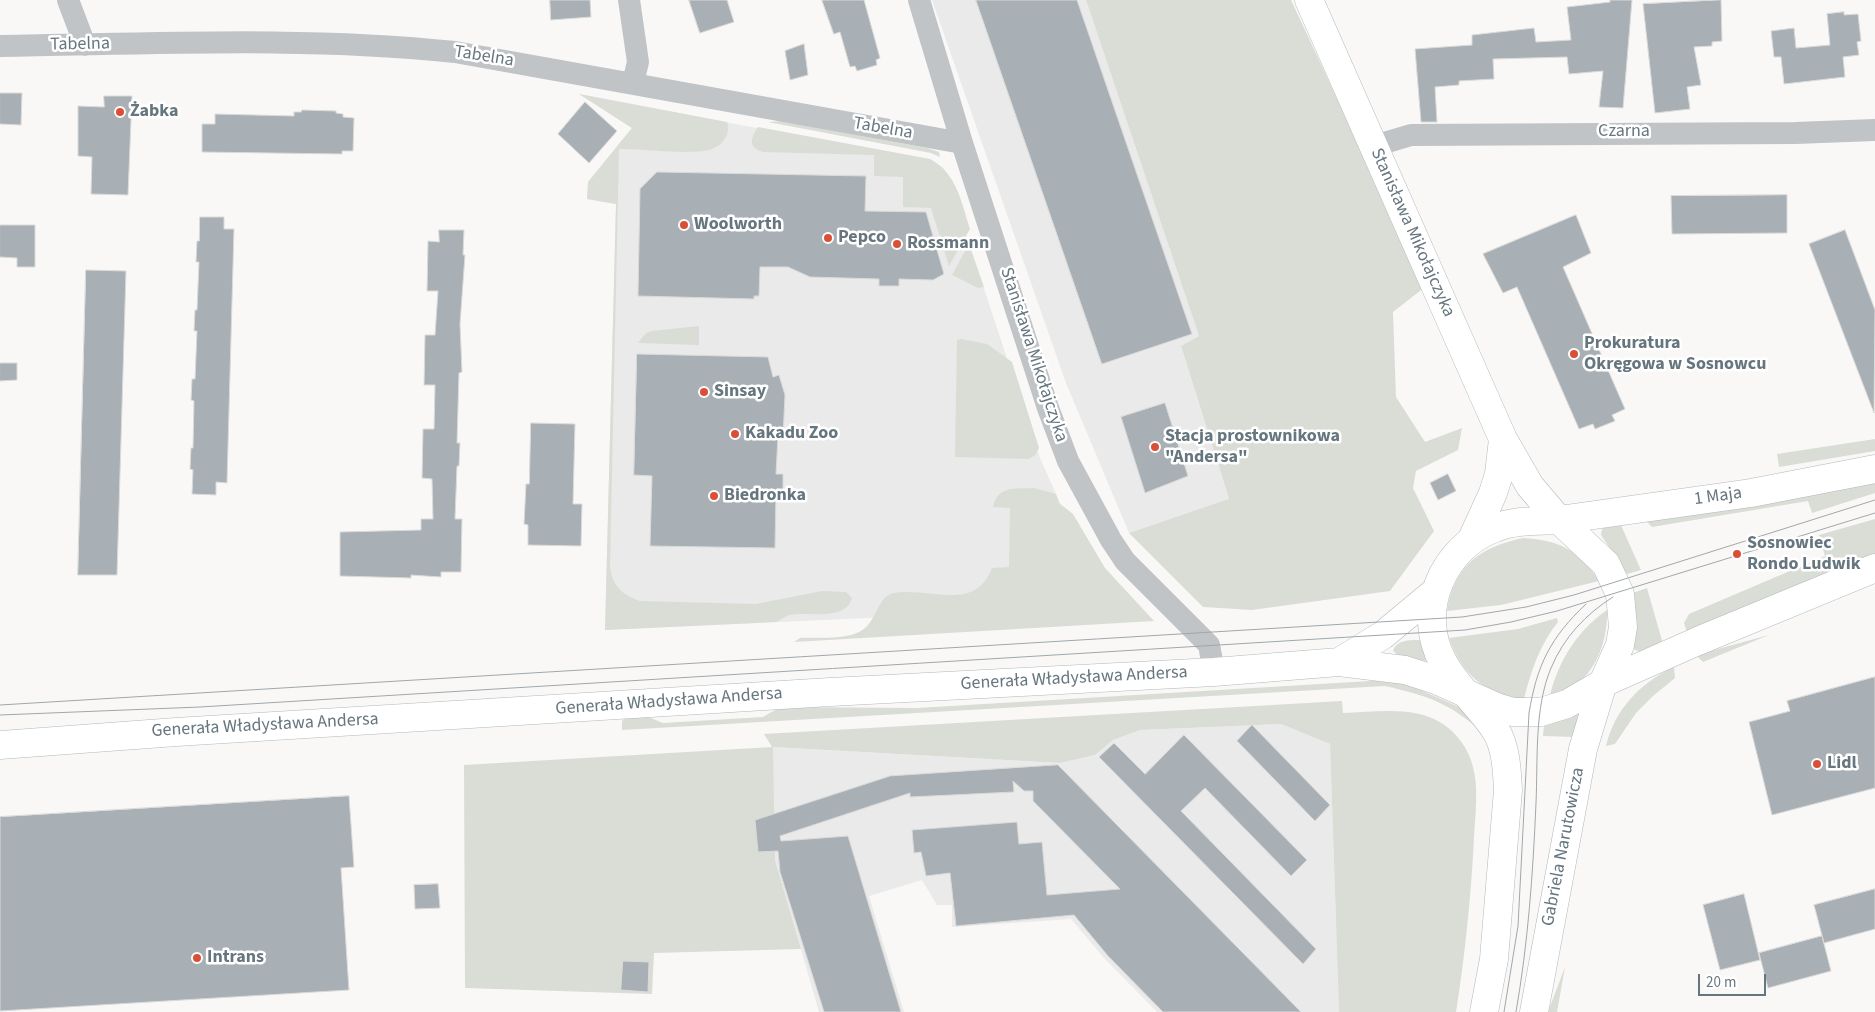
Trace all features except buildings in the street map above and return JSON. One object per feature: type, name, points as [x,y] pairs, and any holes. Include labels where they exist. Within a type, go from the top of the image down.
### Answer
[{"type":"main road","name":"Stanisława Mikołajczyka","points":[[1310,0],[1503,439],[1530,486],[1559,520]]},
{"type":"main road","points":[[1484,1012],[1494,959],[1508,790],[1507,768],[1497,732],[1442,661],[1437,647],[1432,619],[1436,591],[1441,575],[1450,562],[1472,540],[1493,493],[1499,474],[1503,439]]},
{"type":"main road","name":"1 Maja","points":[[1472,540],[1496,527],[1527,521],[1559,520],[1751,493],[1875,468]]},
{"type":"main road","name":"Gabriela Narutowicza","points":[[1534,1012],[1583,749],[1603,683],[1617,651],[1623,627],[1619,592],[1606,564],[1559,520]]},
{"type":"main road","points":[[1603,683],[1875,568]]},
{"type":"main road","name":"Generała Władysława Andersa","points":[[1338,662],[1383,636],[1436,591]]},
{"type":"main road","name":"Generała Władysława Andersa","points":[[0,745],[176,732],[810,693],[1214,672],[1338,662],[1405,670],[1436,680],[1499,708],[1513,712],[1541,712],[1573,701],[1603,683]]},
{"type":"street","points":[[68,0],[85,45]]},
{"type":"street","points":[[629,0],[638,62],[633,83]]},
{"type":"street","name":"Stanisława Mikołajczyka","points":[[919,0],[962,143],[1048,408],[1068,460],[1121,555],[1138,575],[1209,645],[1214,672]]},
{"type":"street","name":"Tabelna","points":[[0,46],[163,43],[392,45],[455,52],[962,143]]},
{"type":"street","name":"Czarna","points":[[1374,146],[1411,135],[1795,133],[1875,130]]},
{"type":"shaded area","points":[[932,0],[1086,0],[1199,336],[1181,346],[1229,500],[1129,533],[1066,383]]},
{"type":"shaded area","points":[[1086,0],[1291,0],[1425,287],[1393,312],[1396,397],[1425,442],[1462,428],[1458,450],[1416,471],[1413,488],[1434,531],[1390,591],[1252,610],[1203,607],[1129,533],[1229,499],[1181,346],[1199,336]]},
{"type":"shaded area","points":[[579,94],[840,144],[930,159],[944,168],[1040,458],[1081,550],[1124,612],[888,617],[605,630],[616,204],[587,199],[588,182],[632,128]]},
{"type":"shaded area","points":[[579,94],[727,122],[728,126],[727,135],[723,142],[712,149],[704,151],[680,152],[619,149],[610,566],[613,579],[623,593],[640,601],[756,604],[822,591],[846,592],[852,598],[842,610],[825,614],[790,615],[776,622],[605,630],[616,204],[587,199],[588,182],[632,128]]},
{"type":"shaded area","points":[[782,121],[927,148],[939,152],[940,157],[931,153],[768,122]]},
{"type":"shaded area","points":[[758,127],[930,159],[939,165],[957,189],[970,229],[949,266],[931,208],[903,207],[903,177],[874,176],[874,155],[763,152],[754,148],[752,142]]},
{"type":"shaded area","points":[[969,244],[984,287],[978,288],[952,275]]},
{"type":"shaded area","points":[[699,326],[699,345],[638,343],[646,333],[652,331]]},
{"type":"shaded area","points":[[961,339],[987,344],[1012,362],[1039,448],[1035,455],[1029,459],[955,457],[957,340]]},
{"type":"shaded area","points":[[1875,439],[1875,451],[1779,467],[1777,454]]},
{"type":"shaded area","points":[[1875,481],[1875,493],[1812,513],[1808,501],[1652,527],[1645,520]]},
{"type":"shaded area","points":[[1034,488],[1056,494],[1059,503],[1073,514],[1105,568],[1154,621],[794,642],[800,638],[839,637],[855,634],[871,622],[880,604],[888,595],[894,593],[950,595],[963,594],[975,590],[984,582],[992,568],[1009,567],[1010,508],[993,507],[995,500],[1003,492],[1009,490]]},
{"type":"shaded area","points":[[1875,519],[1875,555],[1784,590],[1687,632],[1684,623],[1689,614],[1825,556],[1819,535]]},
{"type":"shaded area","points":[[1620,523],[1641,570],[1627,574],[1601,535],[1605,526]]},
{"type":"shaded area","points":[[1523,538],[1557,544],[1576,554],[1592,570],[1599,581],[1501,605],[1447,611],[1456,582],[1463,570],[1472,561],[1494,547]]},
{"type":"shaded area","points":[[1647,588],[1663,644],[1642,652],[1635,650],[1633,647],[1636,620],[1633,593]]},
{"type":"shaded area","points":[[1607,610],[1603,644],[1594,665],[1579,682],[1567,690],[1550,695],[1558,670],[1571,647],[1587,627]]},
{"type":"shaded area","points":[[1557,618],[1558,622],[1546,639],[1537,658],[1524,699],[1498,693],[1477,681],[1461,662],[1449,638],[1518,629]]},
{"type":"shaded area","points":[[1769,635],[1703,662],[1696,655]]},
{"type":"shaded area","points":[[1422,640],[1427,659],[1425,661],[1399,656],[1393,651],[1401,642]]},
{"type":"shaded area","points":[[1674,667],[1675,678],[1636,713],[1615,744],[1606,746],[1616,720],[1631,699],[1650,681]]},
{"type":"shaded area","points":[[1387,680],[1407,684],[1459,707],[1483,733],[1460,714],[1438,702],[1414,693],[1385,686],[622,730],[622,721],[626,717],[646,716],[663,723],[763,717],[780,707],[917,708]]},
{"type":"shaded area","points":[[1342,701],[1343,713],[1394,711],[1420,714],[1432,718],[1443,724],[1458,738],[1466,749],[1471,761],[1476,784],[1476,812],[1467,926],[1456,1012],[1339,1012],[1330,744],[1281,724],[1140,730],[1113,740],[1095,755],[1060,763],[773,747],[775,860],[801,949],[654,953],[652,994],[465,988],[464,765],[772,747],[764,734]]},
{"type":"shaded area","points":[[1578,714],[1574,737],[1543,736],[1544,725]]},
{"type":"shaded area","points":[[1281,724],[1330,744],[1339,1012],[1157,1012],[1104,958],[1071,919],[952,927],[952,905],[937,905],[922,880],[869,896],[904,1012],[819,1012],[775,860],[772,747],[1060,763],[1095,755],[1113,740],[1140,730]]},
{"type":"shaded area","points":[[1565,967],[1557,1012],[1548,1012]]},
{"type":"tram line","points":[[0,705],[1462,617],[1526,607],[1574,595],[1875,500]]},
{"type":"tram line","points":[[0,715],[200,707],[1465,630],[1557,611],[1875,513]]},
{"type":"tram line","points":[[1516,1012],[1529,908],[1535,830],[1539,717],[1542,700],[1551,668],[1562,646],[1585,619],[1613,597]]},
{"type":"tram line","points":[[1504,1012],[1518,926],[1529,713],[1532,696],[1541,666],[1554,641],[1586,604]]},
{"type":"place","name":"Żabka","points":[[120,112]]},
{"type":"place","name":"Woolworth","points":[[684,225]]},
{"type":"place","name":"Pepco","points":[[828,238]]},
{"type":"place","name":"Rossmann","points":[[897,244]]},
{"type":"place","name":"Prokuratura Okręgowa w Sosnowcu","points":[[1574,354]]},
{"type":"place","name":"Sinsay","points":[[704,392]]},
{"type":"place","name":"Kakadu Zoo","points":[[735,434]]},
{"type":"place","name":"Stacja prostownikowa \"Andersa\"","points":[[1155,447]]},
{"type":"place","name":"Biedronka","points":[[714,496]]},
{"type":"place","name":"Sosnowiec Rondo Ludwik","points":[[1737,554]]},
{"type":"place","name":"Lidl","points":[[1817,764]]},
{"type":"place","name":"Intrans","points":[[197,958]]}]
